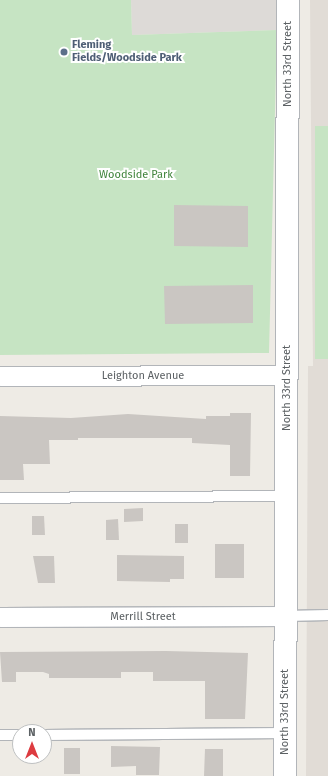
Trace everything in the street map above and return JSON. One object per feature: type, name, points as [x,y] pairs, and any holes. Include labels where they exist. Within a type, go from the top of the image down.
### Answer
[{"type":"main road","name":"North 33rd Street","points":[[285,776],[288,0]]},
{"type":"street","name":"Leighton Avenue","points":[[0,376],[287,375]]},
{"type":"street","name":"Merrill Street","points":[[0,618],[286,616]]},
{"type":"lane","points":[[0,498],[286,496]]},
{"type":"lane","points":[[286,616],[328,615]]},
{"type":"lane","points":[[52,735],[285,732]]},
{"type":"lane","points":[[0,735],[12,735]]},
{"type":"shaded area","points":[[131,0],[277,0],[277,30],[132,35]]},
{"type":"shaded area","points":[[310,0],[328,0],[328,776],[306,776],[308,366],[313,366]]},
{"type":"green space","name":"Woodside Park","points":[[0,0],[131,0],[132,35],[277,30],[269,353],[0,355]]},
{"type":"green space","points":[[315,126],[328,126],[328,359],[315,359]]},
{"type":"building","points":[[174,205],[248,206],[248,247],[174,246]]},
{"type":"building","points":[[253,285],[253,323],[165,324],[164,286]]},
{"type":"building","points":[[230,413],[251,413],[250,476],[230,476],[230,445],[192,443],[192,438],[78,438],[78,440],[49,440],[50,464],[23,464],[24,480],[0,480],[0,416],[71,418],[128,414],[206,419],[206,416],[230,416]]},
{"type":"building","points":[[143,508],[143,521],[124,522],[124,509]]},
{"type":"building","points":[[32,516],[44,516],[45,535],[32,535]]},
{"type":"building","points":[[118,519],[119,540],[106,540],[106,520]]},
{"type":"building","points":[[175,524],[188,524],[188,543],[175,543]]},
{"type":"building","points":[[215,544],[244,544],[244,578],[215,578]]},
{"type":"building","points":[[117,555],[184,556],[184,579],[170,579],[170,582],[117,581]]},
{"type":"building","points":[[33,556],[54,556],[55,583],[38,583]]},
{"type":"building","points":[[166,651],[248,653],[245,719],[205,719],[205,681],[153,681],[153,672],[121,672],[121,678],[49,678],[49,674],[43,672],[16,672],[16,682],[2,682],[0,652]]},
{"type":"building","points":[[111,746],[160,747],[159,775],[136,775],[136,766],[111,767]]},
{"type":"building","points":[[64,748],[80,748],[80,774],[64,774]]},
{"type":"building","points":[[205,749],[223,749],[223,776],[204,776]]},
{"type":"place","name":"Fleming Fields/Woodside Park","points":[[64,52]]}]
